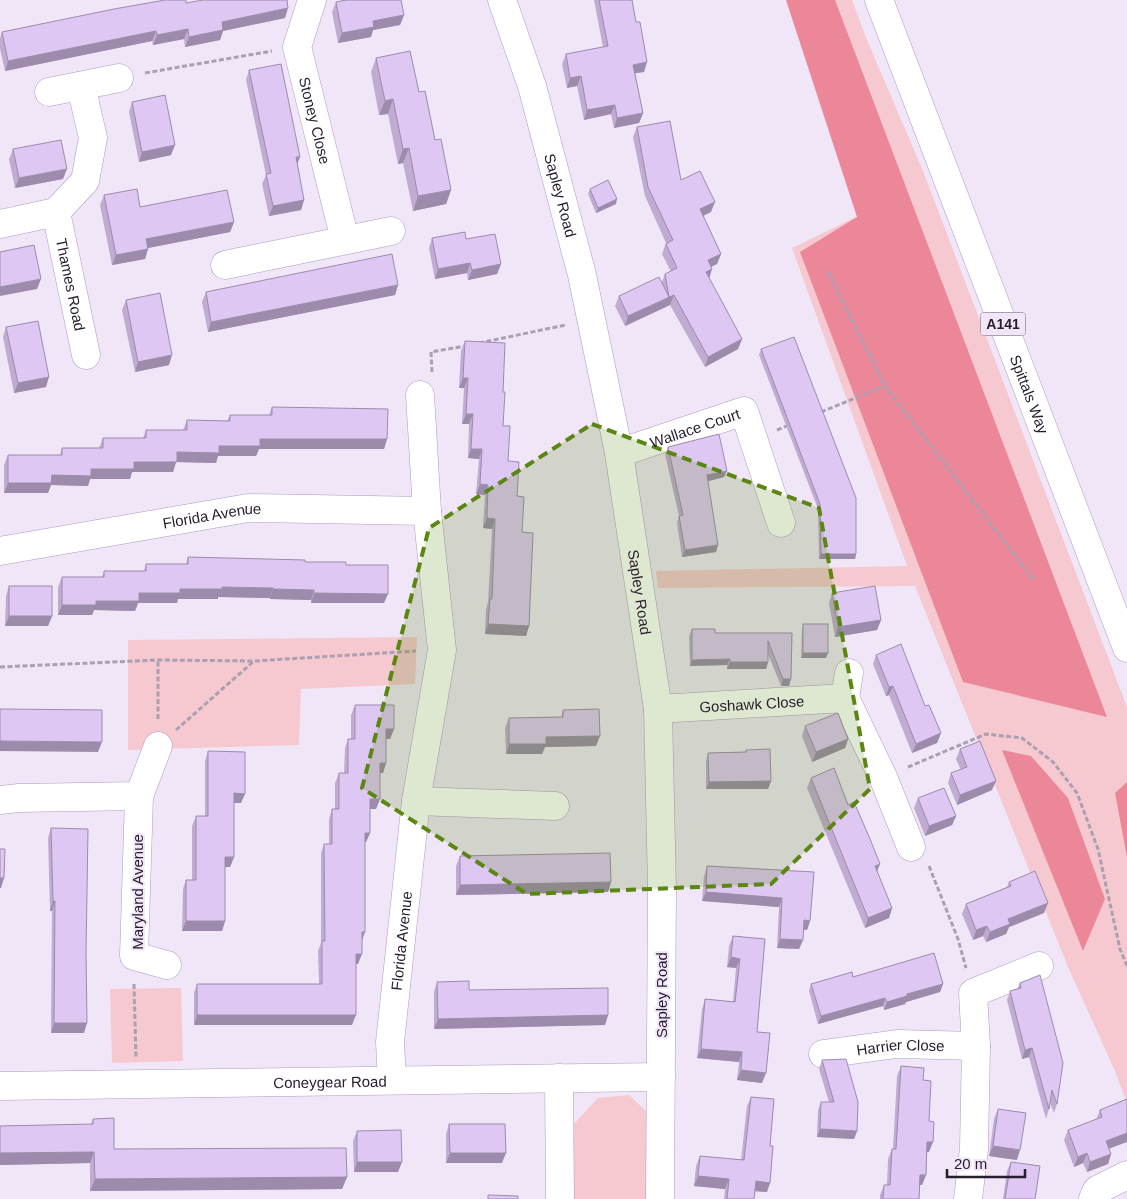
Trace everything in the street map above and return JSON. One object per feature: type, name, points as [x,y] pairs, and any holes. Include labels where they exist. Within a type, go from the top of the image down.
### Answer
[{"type":"main road","points":[[297,46],[312,0]]},
{"type":"main road","name":"Sapley Road","points":[[502,0],[532,86],[582,275],[619,453],[658,709],[662,889],[660,1199]]},
{"type":"main road","name":"Spittals Way","points":[[879,0],[1127,648]]},
{"type":"main road","name":"Stoney Close","points":[[297,46],[346,240]]},
{"type":"main road","points":[[49,92],[119,78]]},
{"type":"main road","points":[[0,224],[56,212],[86,181],[93,138],[81,86]]},
{"type":"main road","name":"Thames Road","points":[[56,212],[86,355]]},
{"type":"main road","points":[[225,265],[391,231]]},
{"type":"main road","name":"Florida Avenue","points":[[392,1080],[390,1042],[416,801],[442,650],[427,511],[420,395]]},
{"type":"main road","name":"Wallace Court","points":[[619,453],[744,411],[782,523]]},
{"type":"main road","name":"Florida Avenue","points":[[0,551],[248,508],[427,511]]},
{"type":"main road","name":"Goshawk Close","points":[[658,709],[847,685],[911,847]]},
{"type":"main road","name":"Maryland Avenue","points":[[158,746],[139,796],[134,956],[167,965]]},
{"type":"main road","points":[[0,800],[139,796]]},
{"type":"main road","points":[[416,801],[555,806]]},
{"type":"main road","points":[[968,1199],[974,1149],[976,1046],[973,993],[1039,966]]},
{"type":"main road","name":"Harrier Close","points":[[823,1054],[897,1044],[976,1046]]},
{"type":"main road","name":"Coneygear Road","points":[[0,1086],[660,1077]]},
{"type":"main road","points":[[559,1078],[560,1199]]},
{"type":"main road","points":[[1093,1199],[1097,1190],[1127,1175]]},
{"type":"path","points":[[119,78],[297,46]]},
{"type":"path","points":[[828,272],[885,386],[1034,580]]},
{"type":"path","points":[[420,395],[432,382],[432,352],[568,324],[570,334]]},
{"type":"path","points":[[815,414],[885,386]]},
{"type":"path","points":[[753,439],[797,422]]},
{"type":"path","points":[[0,667],[158,660],[254,660],[442,650]]},
{"type":"path","points":[[158,660],[158,746]]},
{"type":"path","points":[[158,746],[254,660]]},
{"type":"path","points":[[884,777],[986,734],[1022,738],[1053,762],[1077,793],[1098,849],[1120,949],[1127,966]]},
{"type":"path","points":[[911,847],[926,858],[958,939],[973,993]]},
{"type":"path","points":[[134,956],[136,1084]]},
{"type":"highlighted area","points":[[592,424],[819,508],[870,789],[771,884],[527,894],[362,788],[429,528]]},
{"type":"shaded area","points":[[786,0],[835,0],[1107,717],[963,682],[800,252],[857,217]]},
{"type":"shaded area","points":[[818,0],[852,0],[923,171],[1127,707],[1127,1103],[1115,1071],[1068,967],[915,586],[658,588],[656,571],[907,566],[792,248],[893,199]]},
{"type":"shaded area","points":[[417,637],[415,684],[301,689],[299,745],[128,750],[128,640]]},
{"type":"shaded area","points":[[1002,750],[1031,756],[1068,798],[1105,899],[1083,951]]},
{"type":"shaded area","points":[[1127,782],[1127,857],[1115,793]]},
{"type":"shaded area","points":[[181,988],[183,1061],[112,1063],[110,989]]},
{"type":"shaded area","points":[[629,1095],[648,1113],[647,1199],[573,1199],[572,1126],[598,1098]]},
{"type":"building","points":[[165,0],[186,0],[186,3],[203,0],[287,0],[288,8],[222,22],[223,30],[189,37],[188,29],[157,35],[156,31],[8,61],[2,32]]},
{"type":"building","points":[[346,0],[401,0],[404,15],[373,21],[374,27],[342,33],[336,2]]},
{"type":"building","points":[[599,0],[632,0],[636,22],[640,22],[647,62],[633,65],[643,113],[617,118],[615,105],[587,110],[581,76],[570,78],[566,54],[608,46]]},
{"type":"building","points":[[410,51],[419,92],[425,91],[435,140],[441,139],[451,190],[418,196],[409,148],[403,149],[393,99],[385,101],[376,58]]},
{"type":"building","points":[[281,64],[300,157],[296,157],[304,200],[273,206],[266,174],[271,173],[249,70]]},
{"type":"building","points":[[165,95],[175,145],[142,152],[132,102]]},
{"type":"building","points":[[670,121],[681,180],[700,171],[715,202],[700,209],[721,254],[708,260],[712,269],[706,272],[742,339],[708,357],[674,295],[628,316],[619,296],[659,277],[669,297],[665,274],[677,268],[666,244],[673,240],[648,187],[637,127]]},
{"type":"building","points":[[61,140],[67,169],[19,178],[13,149]]},
{"type":"building","points":[[608,180],[617,199],[598,208],[590,189]]},
{"type":"building","points":[[137,189],[140,207],[227,190],[234,222],[146,239],[148,249],[116,255],[104,195]]},
{"type":"building","points":[[465,232],[466,239],[495,234],[501,264],[472,270],[470,263],[438,269],[432,238]]},
{"type":"building","points":[[34,245],[41,279],[0,287],[0,252]]},
{"type":"building","points":[[392,254],[398,285],[211,322],[206,292]]},
{"type":"building","points":[[160,293],[172,355],[138,362],[126,300]]},
{"type":"building","points":[[38,321],[49,377],[18,383],[6,327]]},
{"type":"building","points":[[794,337],[856,498],[856,554],[821,554],[820,504],[761,349]]},
{"type":"building","points":[[465,341],[505,343],[503,426],[510,426],[508,461],[519,462],[517,496],[524,497],[522,532],[533,533],[529,626],[488,624],[490,599],[492,599],[495,519],[487,518],[488,485],[480,484],[482,449],[471,449],[473,414],[466,414],[468,378],[463,378]]},
{"type":"building","points":[[272,407],[388,409],[387,439],[260,439],[260,446],[219,446],[219,453],[177,452],[177,462],[134,462],[134,469],[91,469],[91,476],[52,475],[51,483],[8,483],[8,455],[62,455],[62,448],[103,448],[103,438],[146,438],[146,430],[187,430],[187,420],[230,421],[230,415],[272,415]]},
{"type":"building","points":[[719,434],[727,471],[707,475],[718,545],[685,550],[679,516],[683,515],[668,447]]},
{"type":"building","points":[[188,557],[346,562],[346,565],[388,565],[388,594],[314,593],[314,590],[222,587],[222,589],[180,589],[180,593],[139,593],[139,601],[96,601],[96,605],[62,605],[62,577],[104,577],[104,571],[146,571],[146,564],[188,564]]},
{"type":"building","points":[[9,586],[52,586],[52,616],[9,616]]},
{"type":"building","points":[[875,586],[881,620],[838,627],[832,593]]},
{"type":"building","points":[[803,624],[828,624],[828,653],[803,653]]},
{"type":"building","points":[[692,629],[715,629],[715,633],[792,633],[791,679],[783,679],[768,641],[768,662],[730,662],[730,659],[692,660]]},
{"type":"building","points":[[901,644],[925,706],[929,705],[941,733],[916,744],[893,686],[889,687],[876,655]]},
{"type":"building","points":[[355,705],[394,705],[394,729],[386,729],[386,763],[380,763],[380,799],[370,799],[370,833],[365,833],[365,932],[362,932],[362,954],[356,954],[356,1015],[197,1015],[197,984],[322,984],[322,941],[325,941],[324,844],[332,844],[332,809],[339,809],[339,773],[348,773],[348,739],[355,739]]},
{"type":"building","points":[[0,709],[102,710],[102,742],[0,741]]},
{"type":"building","points":[[599,709],[600,736],[546,737],[546,744],[509,744],[509,718],[563,717],[563,710]]},
{"type":"building","points":[[838,713],[848,739],[816,752],[805,726]]},
{"type":"building","points":[[980,741],[996,781],[960,795],[951,773],[967,767],[960,749]]},
{"type":"building","points":[[770,749],[771,781],[709,782],[708,753]]},
{"type":"building","points":[[208,751],[245,752],[245,794],[234,793],[234,857],[225,857],[225,921],[186,921],[186,880],[196,880],[196,816],[208,816]]},
{"type":"building","points":[[834,768],[848,805],[854,802],[870,839],[880,864],[875,866],[892,908],[868,918],[811,778]]},
{"type":"building","points":[[944,788],[956,816],[929,826],[918,798]]},
{"type":"building","points":[[51,828],[88,829],[87,1023],[54,1023],[55,901],[53,901]]},
{"type":"building","points":[[0,849],[5,849],[4,878],[0,878]]},
{"type":"building","points":[[610,853],[611,882],[460,885],[460,856]]},
{"type":"building","points":[[707,866],[814,872],[810,921],[804,920],[803,940],[780,939],[782,898],[706,892]]},
{"type":"building","points":[[1035,871],[1048,903],[1008,919],[1010,924],[990,932],[987,926],[976,930],[966,904],[1011,886],[1009,882]]},
{"type":"building","points":[[733,936],[765,939],[757,1032],[770,1033],[766,1073],[741,1070],[742,1052],[701,1049],[705,999],[735,1002],[740,959],[731,957]]},
{"type":"building","points":[[934,953],[943,984],[887,1002],[885,998],[821,1016],[811,984],[852,972],[853,977]]},
{"type":"building","points":[[1040,975],[1063,1063],[1057,1104],[1052,1090],[1049,1109],[1032,1048],[1025,1050],[1010,991],[1021,988],[1020,983]]},
{"type":"building","points":[[469,981],[469,990],[608,988],[608,1015],[438,1019],[437,982]]},
{"type":"building","points":[[846,1059],[858,1102],[857,1131],[820,1129],[821,1102],[834,1102],[822,1060]]},
{"type":"building","points":[[901,1066],[924,1068],[923,1080],[931,1081],[929,1121],[934,1122],[933,1142],[927,1142],[926,1175],[920,1175],[919,1199],[883,1199],[884,1185],[890,1185],[892,1149],[896,1149]]},
{"type":"building","points":[[751,1097],[774,1099],[770,1146],[773,1146],[770,1183],[756,1181],[754,1199],[727,1199],[729,1179],[698,1176],[700,1156],[744,1160]]},
{"type":"building","points":[[1127,1099],[1127,1133],[1106,1141],[1111,1154],[1090,1162],[1087,1153],[1078,1157],[1068,1130],[1102,1117],[1100,1110]]},
{"type":"building","points":[[998,1109],[1026,1113],[1020,1150],[993,1146]]},
{"type":"building","points":[[114,1118],[114,1149],[346,1148],[347,1177],[95,1179],[94,1152],[0,1153],[0,1126],[93,1124],[93,1119]]},
{"type":"building","points":[[449,1124],[505,1124],[506,1153],[450,1153]]},
{"type":"building","points":[[401,1130],[402,1162],[357,1162],[357,1131]]},
{"type":"building","points":[[1011,1162],[1040,1166],[1035,1199],[1005,1199]]},
{"type":"building","points":[[488,1195],[518,1196],[518,1199],[488,1199]]}]
